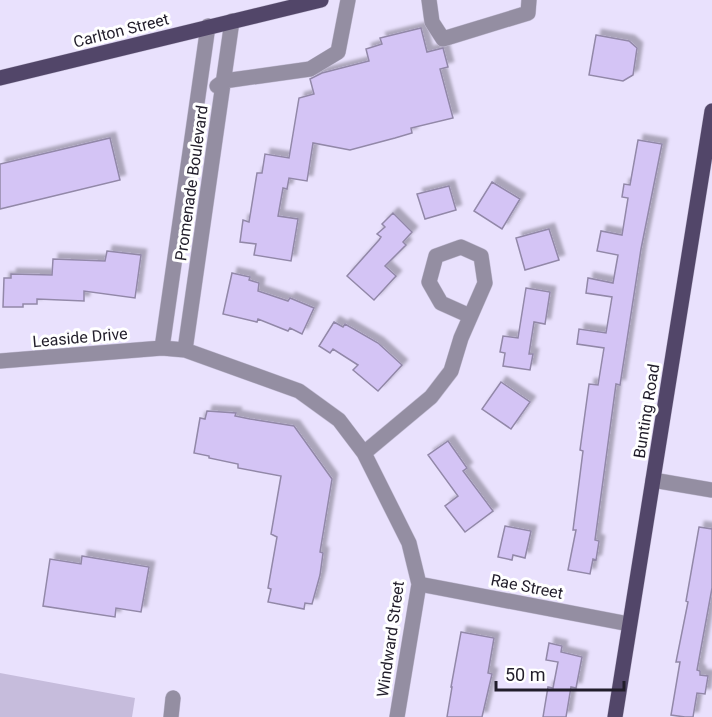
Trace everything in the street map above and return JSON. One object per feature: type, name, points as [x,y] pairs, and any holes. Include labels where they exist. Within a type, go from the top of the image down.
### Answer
[{"type":"main road","name":"Carlton Street","points":[[0,78],[321,0]]},
{"type":"main road","name":"Bunting Road","points":[[615,717],[712,111]]},
{"type":"street","points":[[198,96],[224,82],[310,69],[338,51],[348,0]]},
{"type":"street","points":[[429,0],[432,22],[443,39],[528,13],[529,0]]},
{"type":"street","name":"Promenade Boulevard","points":[[185,350],[232,21]]},
{"type":"street","name":"Promenade Boulevard","points":[[162,348],[208,26]]},
{"type":"street","points":[[364,453],[431,398],[451,371],[470,316],[485,283],[481,256],[461,247],[436,256],[429,282],[441,303],[470,316]]},
{"type":"street","name":"Windward Street","points":[[162,348],[185,350],[298,390],[339,420],[364,453],[409,543],[419,584],[397,717]]},
{"type":"street","name":"Leaside Drive","points":[[0,361],[162,348]]},
{"type":"street","points":[[653,480],[712,490]]},
{"type":"street","name":"Rae Street","points":[[419,584],[629,624]]},
{"type":"street","points":[[171,717],[174,698]]},
{"type":"shaded area","points":[[0,673],[135,698],[132,717],[0,717]]},
{"type":"building","points":[[421,28],[427,52],[443,48],[448,67],[440,69],[453,118],[411,128],[412,133],[350,150],[313,143],[307,181],[289,178],[287,189],[283,188],[278,216],[298,219],[291,261],[254,255],[256,244],[240,242],[243,220],[249,222],[257,173],[262,173],[265,154],[289,158],[299,98],[314,94],[310,79],[322,73],[369,61],[366,49],[382,44],[380,38]]},
{"type":"building","points":[[596,35],[629,41],[637,48],[633,75],[623,81],[589,75]]},
{"type":"building","points":[[110,138],[120,180],[0,209],[0,164]]},
{"type":"building","points":[[638,140],[662,144],[641,249],[620,385],[616,384],[595,540],[599,541],[596,560],[593,559],[590,574],[568,570],[576,530],[573,530],[583,451],[580,450],[589,384],[598,385],[604,348],[577,344],[579,329],[606,333],[612,297],[586,293],[588,278],[613,283],[618,255],[597,251],[601,231],[622,235],[628,198],[622,197],[624,184],[630,185]]},
{"type":"building","points":[[492,182],[520,199],[502,229],[474,211]]},
{"type":"building","points":[[449,186],[456,210],[425,219],[417,194]]},
{"type":"building","points":[[393,213],[412,232],[403,242],[406,245],[385,266],[396,276],[374,300],[347,276],[379,240],[381,237],[377,234],[385,227],[382,224]]},
{"type":"building","points":[[549,229],[559,260],[525,270],[516,238]]},
{"type":"building","points":[[107,251],[141,255],[135,298],[84,291],[84,301],[37,299],[37,304],[3,307],[4,278],[11,278],[11,274],[52,275],[53,259],[105,261]]},
{"type":"building","points":[[232,273],[250,277],[249,280],[259,283],[258,291],[288,301],[290,298],[314,308],[302,334],[290,328],[288,331],[258,319],[257,322],[223,314]]},
{"type":"building","points":[[526,288],[550,292],[545,324],[534,322],[529,354],[533,354],[530,370],[503,366],[505,353],[500,352],[503,336],[518,338]]},
{"type":"building","points":[[334,322],[343,327],[345,324],[378,343],[402,365],[378,391],[353,370],[358,365],[333,349],[330,353],[319,346]]},
{"type":"building","points":[[501,382],[530,402],[511,429],[482,409]]},
{"type":"building","points":[[207,411],[236,413],[235,416],[294,426],[332,479],[320,552],[323,553],[320,575],[312,604],[305,603],[304,609],[268,602],[271,589],[268,588],[277,537],[271,534],[281,476],[238,468],[238,464],[194,453],[200,418],[205,419]]},
{"type":"building","points":[[448,441],[467,468],[463,471],[493,511],[465,532],[445,506],[458,496],[428,455]]},
{"type":"building","points":[[505,526],[531,531],[525,558],[513,555],[512,560],[498,557]]},
{"type":"building","points":[[699,527],[712,529],[712,588],[697,670],[700,671],[700,675],[708,676],[705,694],[697,693],[693,717],[685,717],[671,715],[680,662],[676,662]]},
{"type":"building","points":[[82,556],[149,567],[141,612],[116,608],[115,617],[43,606],[50,559],[81,564]]},
{"type":"building","points":[[461,632],[494,638],[488,673],[492,674],[482,717],[447,717]]},
{"type":"building","points":[[549,643],[562,646],[561,652],[582,657],[576,688],[571,687],[566,717],[543,717],[548,687],[553,688],[558,662],[546,660]]}]
